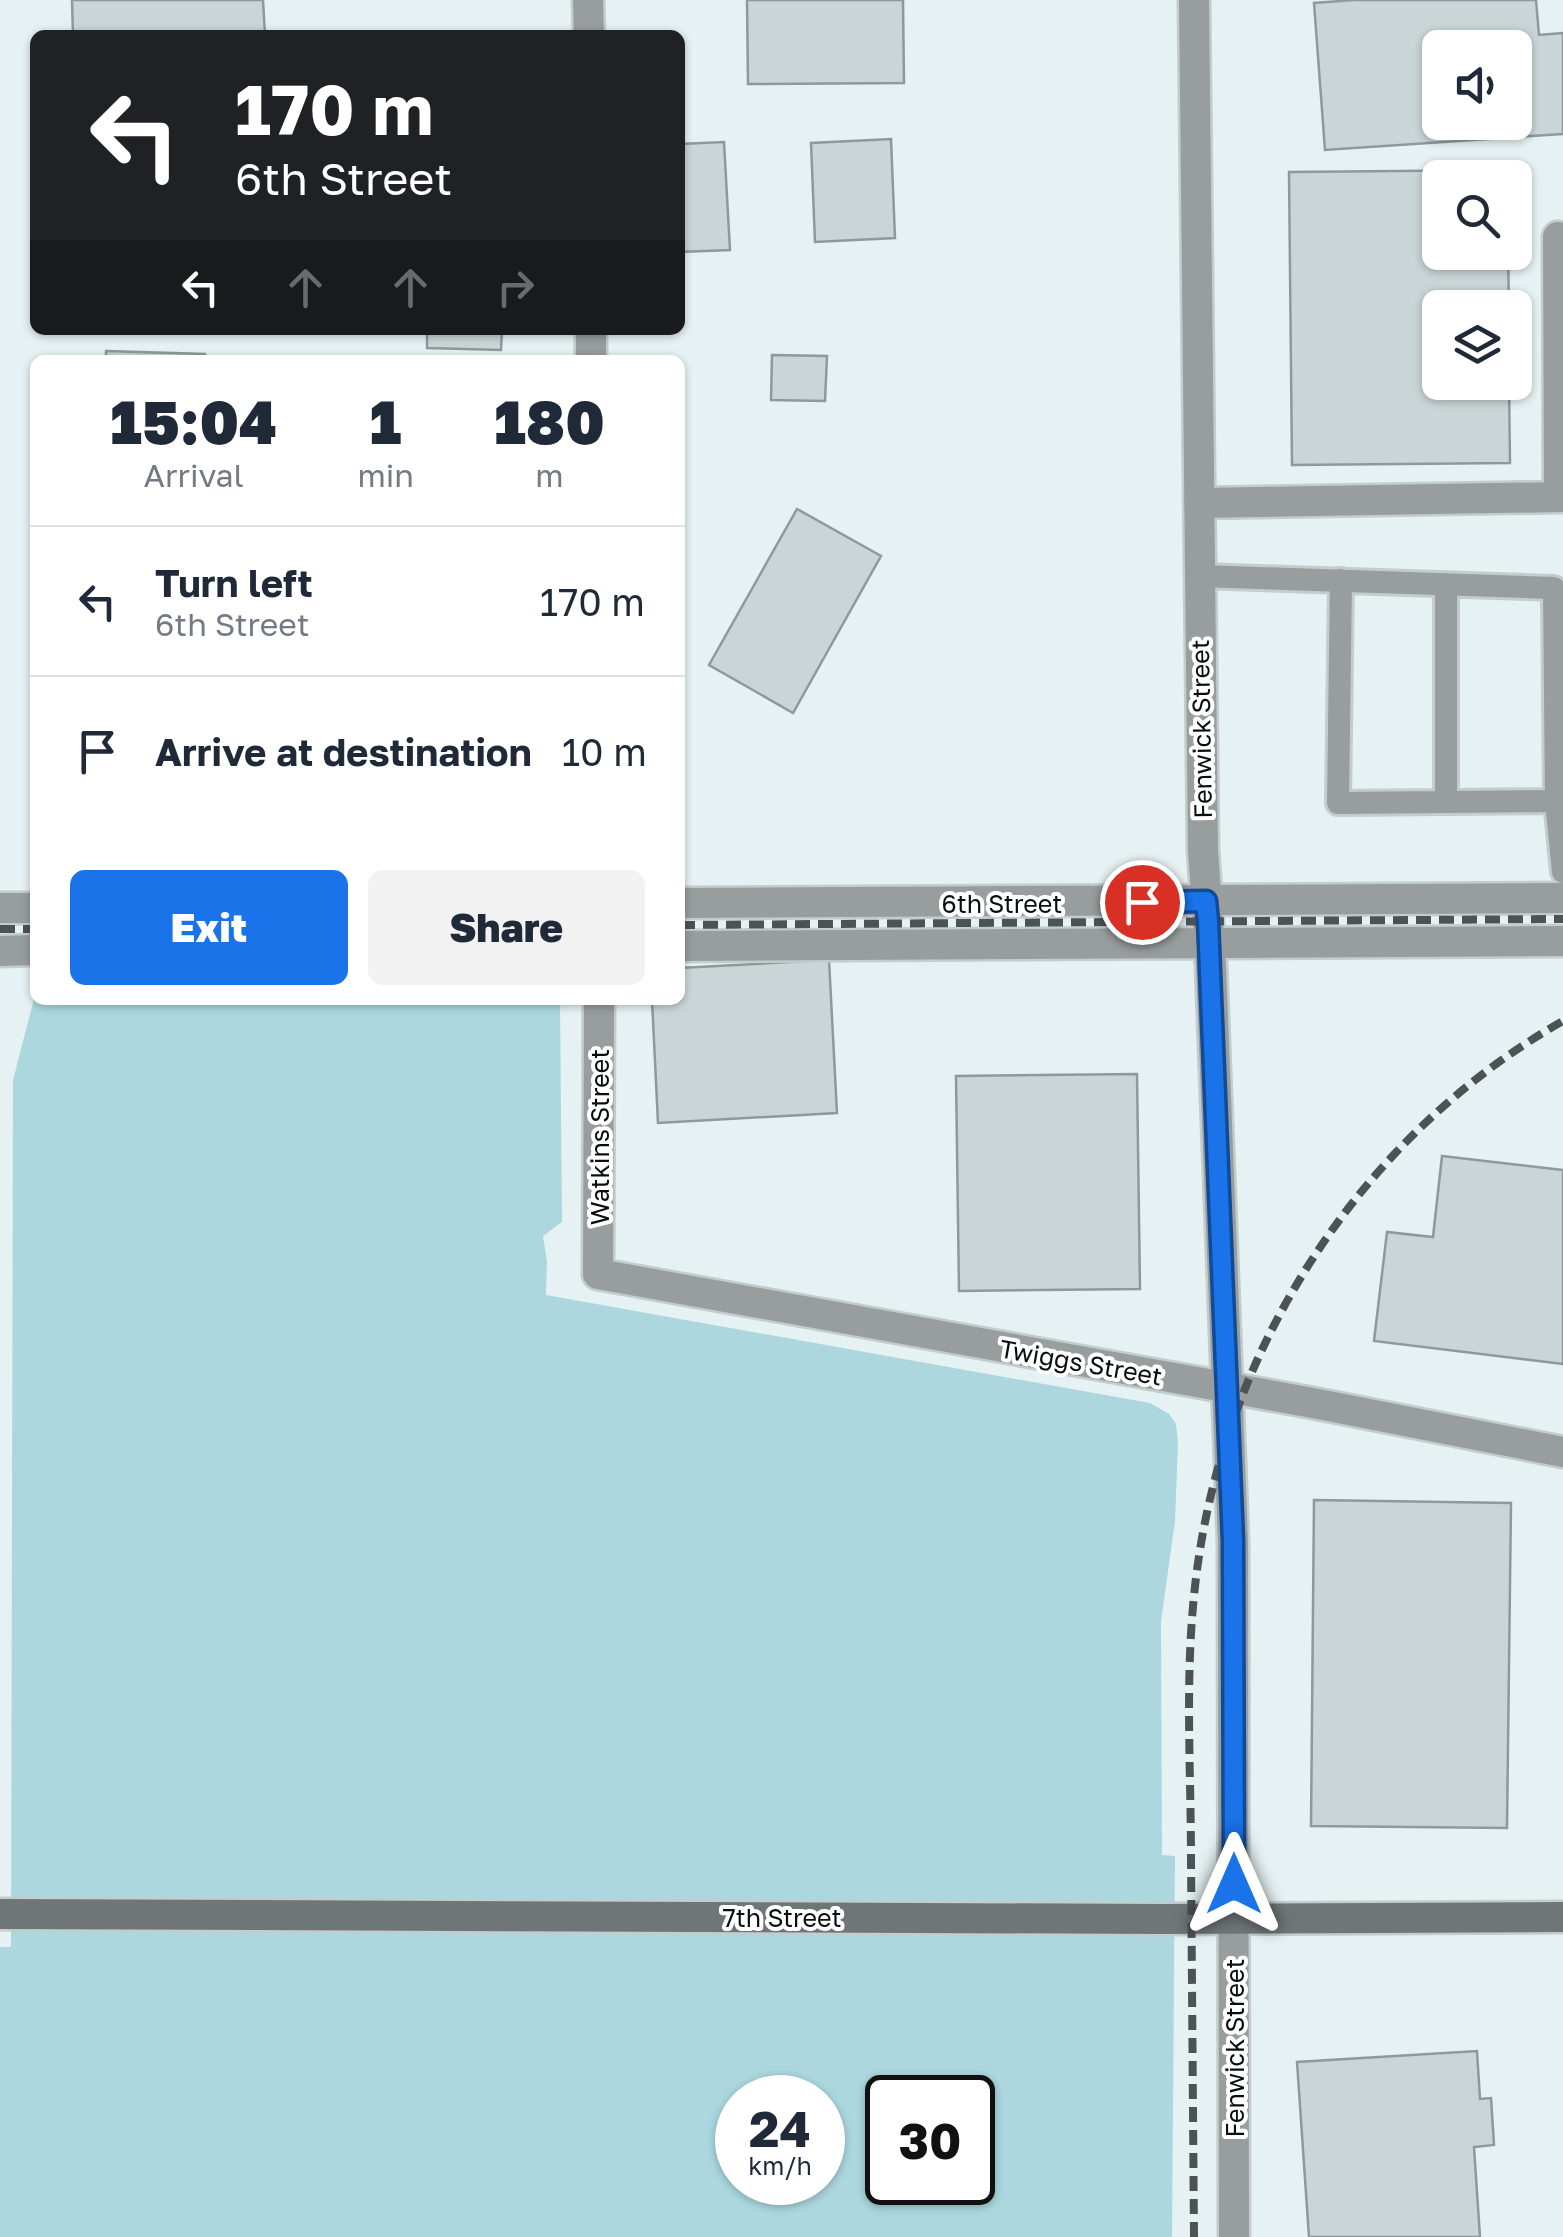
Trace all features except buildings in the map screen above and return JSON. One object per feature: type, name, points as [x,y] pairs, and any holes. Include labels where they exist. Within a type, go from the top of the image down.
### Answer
[{"type":"main road","name":"7th Street","points":[[0,1914],[1563,1917]]},
{"type":"street","points":[[588,0],[588,30]]},
{"type":"street","name":"Fenwick Street","points":[[1194,0],[1206,901],[1233,1541],[1234,2237]]},
{"type":"street","points":[[1199,503],[1561,497],[1560,236]]},
{"type":"street","name":"6th Street","points":[[685,904],[1563,898]]},
{"type":"street","points":[[0,908],[30,908]]},
{"type":"street","name":"6th Street","points":[[685,946],[1563,941]]},
{"type":"street","points":[[0,951],[30,950]]},
{"type":"street","name":"Watkins Street","points":[[598,1274],[599,1005]]},
{"type":"street","name":"Twiggs Street","points":[[598,1274],[1563,1452]]},
{"type":"lane","points":[[1200,576],[1554,588],[1556,801],[1563,872]]},
{"type":"lane","points":[[1341,580],[1338,802],[1556,801]]},
{"type":"lane","points":[[1446,584],[1446,802]]},
{"type":"shaded area","points":[[32,1005],[560,1005],[562,1222],[543,1236],[546,1295],[1150,1403],[1169,1414],[1176,1424],[1175,1521],[1161,1622],[1162,1855],[1175,1856],[1172,2237],[0,2237],[0,1947],[11,1947],[13,1080]]},
{"type":"railway","points":[[685,925],[1563,919]]},
{"type":"railway","points":[[0,929],[30,929]]},
{"type":"railway","points":[[1194,2237],[1190,1662],[1194,1596],[1208,1508],[1232,1423],[1266,1341],[1310,1264],[1361,1192],[1421,1127],[1489,1070],[1563,1021]]},
{"type":"route","points":[[1142,902],[1206,901],[1208,921],[1233,1541],[1234,1884]]}]
